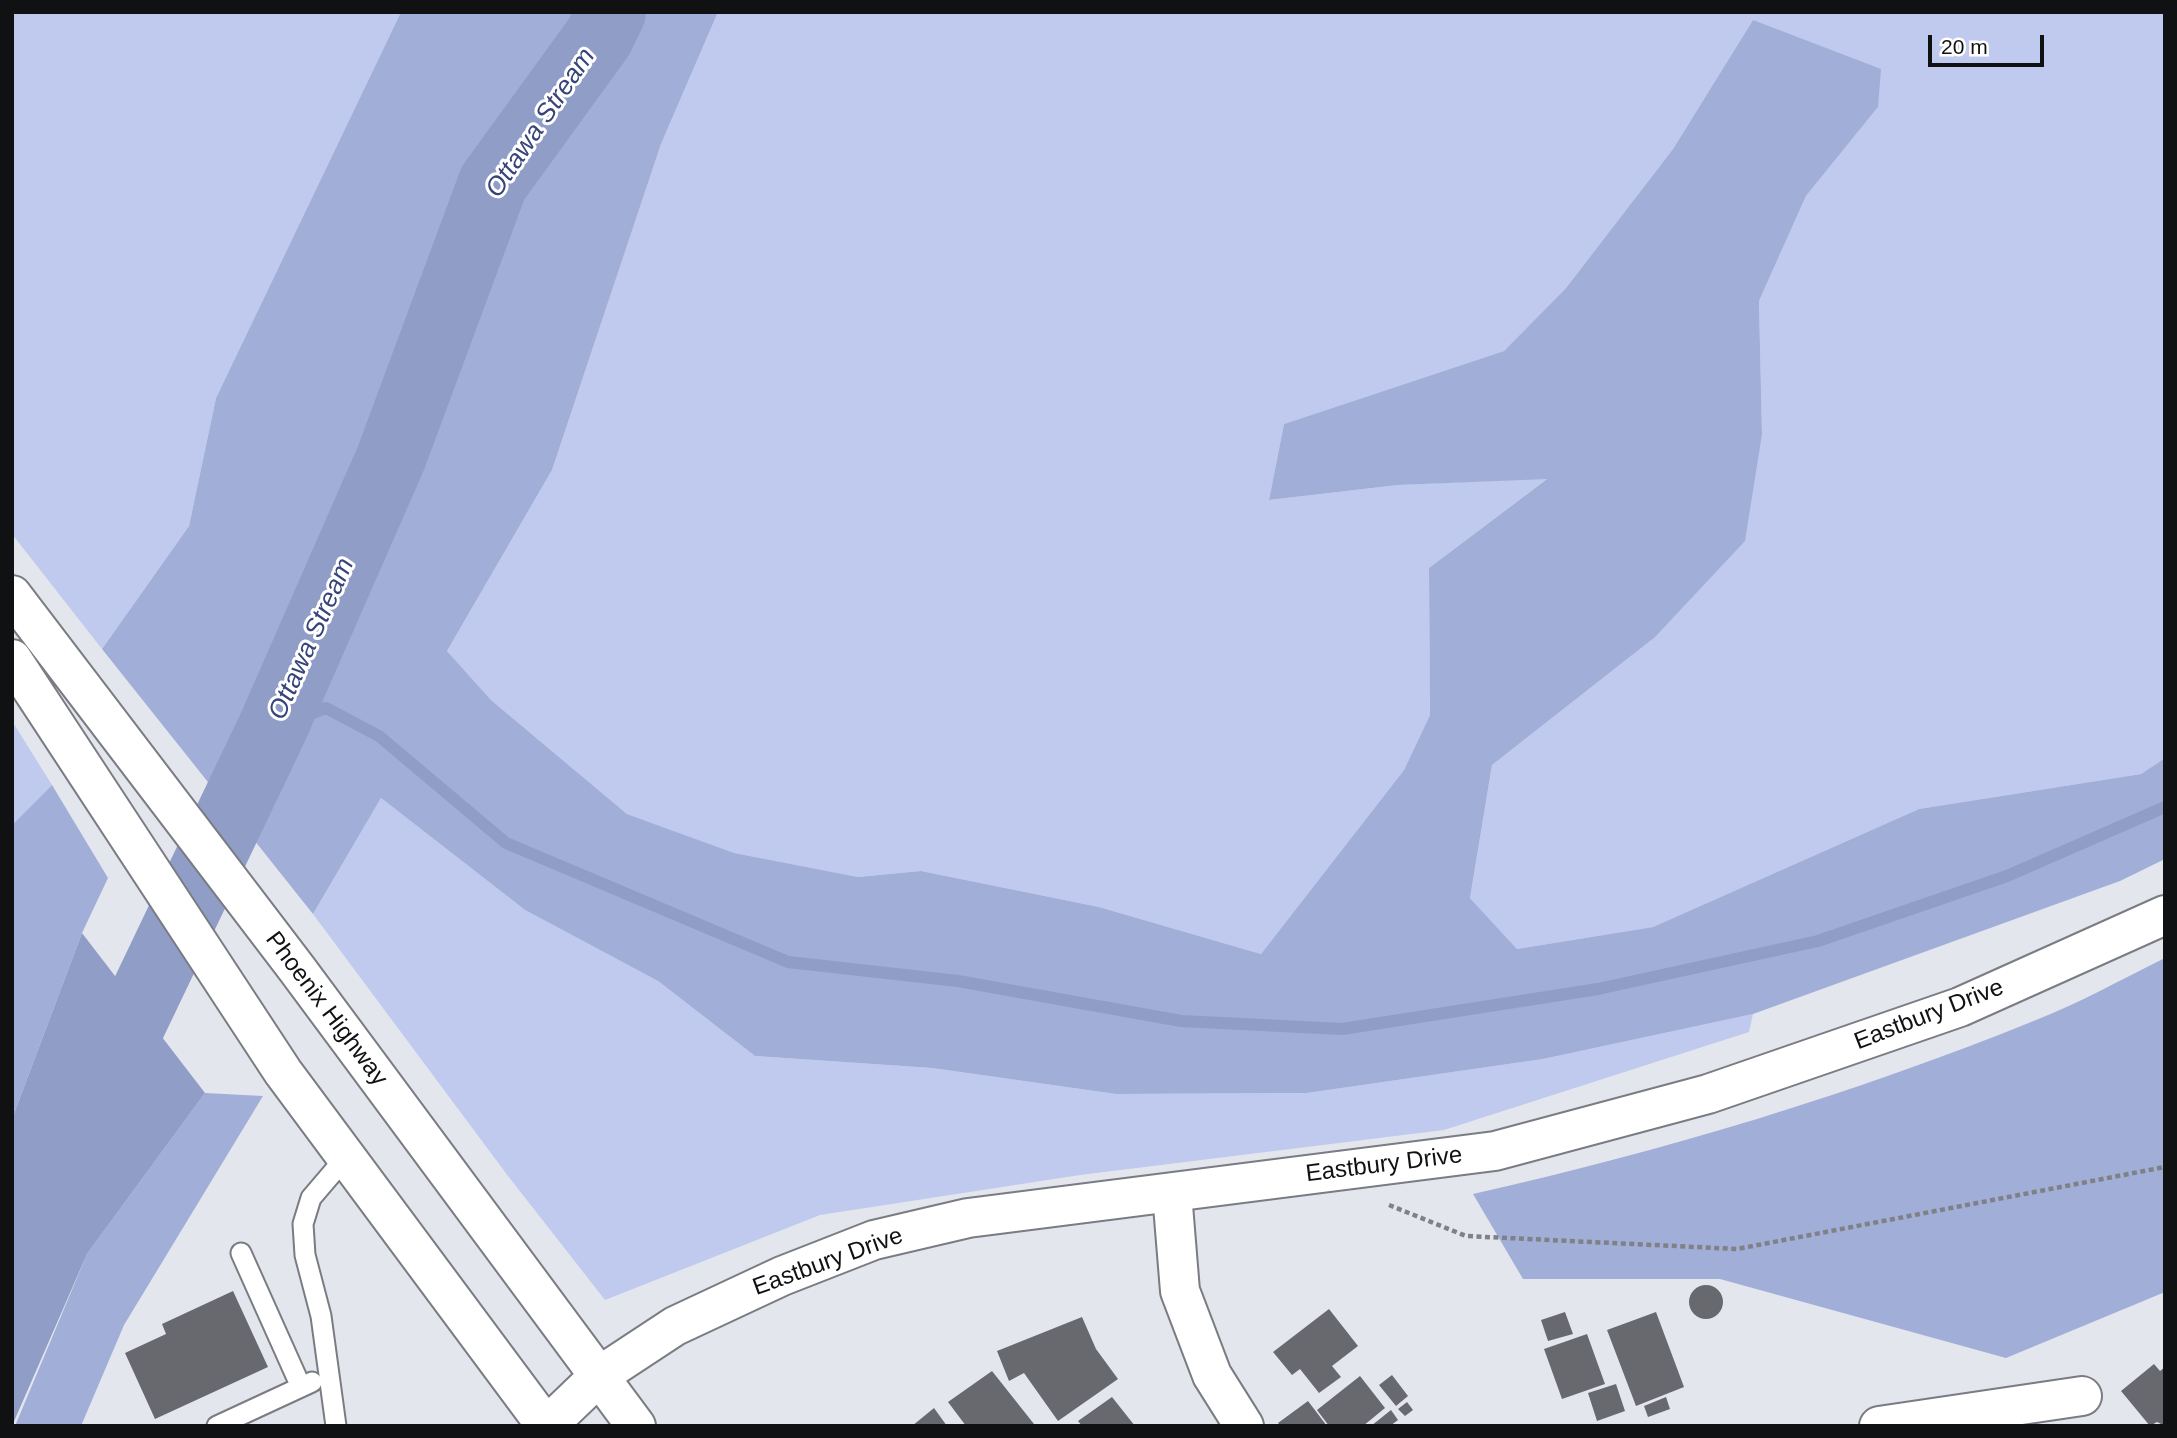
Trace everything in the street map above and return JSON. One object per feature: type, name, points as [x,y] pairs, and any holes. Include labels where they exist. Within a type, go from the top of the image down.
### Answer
[{"type":"street","name":"Phoenix Highway","points":[[12,595],[297,969],[636,1426]]},
{"type":"street","points":[[12,659],[283,1072],[546,1426]]},
{"type":"street","name":"Eastbury Drive","points":[[546,1426],[599,1376],[675,1325],[782,1276],[874,1240],[968,1218],[1495,1151],[1708,1094],[1959,1007],[2165,915]]},
{"type":"street","points":[[1172,1193],[1181,1291],[1212,1375],[1244,1426]]},
{"type":"street","points":[[1879,1426],[2082,1396]]},
{"type":"lane","points":[[336,1426],[321,1316],[305,1255],[303,1224],[311,1198],[346,1157]]},
{"type":"lane","points":[[241,1253],[302,1387]]},
{"type":"lane","points":[[216,1426],[329,1374]]},
{"type":"path","points":[[1378,1200],[1466,1236],[1737,1249],[2165,1167]]},
{"type":"shaded area","points":[[12,12],[401,12],[216,398],[189,526],[102,649],[12,534]]},
{"type":"shaded area","points":[[401,12],[718,12],[661,144],[552,470],[447,651],[491,700],[627,814],[734,853],[858,877],[921,871],[1099,907],[1261,954],[1404,770],[1430,715],[1429,568],[1547,479],[1398,485],[1269,500],[1284,424],[1504,351],[1566,288],[1673,149],[1753,20],[1881,69],[1878,107],[1806,196],[1759,301],[1762,434],[1745,541],[1654,638],[1492,765],[1470,898],[1517,949],[1653,927],[1919,809],[2141,774],[2165,758],[2165,859],[2120,881],[1753,1014],[1543,1059],[1307,1093],[1116,1094],[932,1068],[755,1056],[658,981],[525,910],[381,798],[313,914],[102,649],[189,526],[216,398]]},
{"type":"shaded area","points":[[718,12],[2165,12],[2165,758],[2141,774],[1919,809],[1653,927],[1517,949],[1470,898],[1492,765],[1654,638],[1762,434],[1759,301],[1806,196],[1878,107],[1753,20],[1673,149],[1566,288],[1504,351],[1284,424],[1269,500],[1398,485],[1548,478],[1429,568],[1430,715],[1404,770],[1261,954],[1099,907],[921,871],[858,877],[733,853],[627,814],[491,700],[447,651],[552,470],[661,144]]},
{"type":"shaded area","points":[[12,721],[52,785],[12,825]]},
{"type":"shaded area","points":[[52,785],[108,878],[82,933],[12,1119],[12,825]]},
{"type":"shaded area","points":[[381,798],[525,910],[658,981],[755,1056],[932,1068],[1116,1094],[1307,1093],[1543,1059],[1753,1014],[1749,1032],[1444,1130],[1080,1175],[820,1215],[605,1300],[508,1176],[313,914]]},
{"type":"shaded area","points":[[82,933],[205,1093],[87,1254],[12,1426],[12,1119]]},
{"type":"shaded area","points":[[2165,958],[2165,1292],[2006,1358],[1720,1279],[1523,1279],[1473,1194],[1687,1140],[1828,1096],[1967,1047],[2052,1013]]},
{"type":"shaded area","points":[[205,1093],[263,1096],[124,1325],[81,1426],[15,1426],[87,1254]]},
{"type":"building","points":[[1706,1285],[1718,1290],[1723,1302],[1718,1314],[1706,1319],[1694,1314],[1689,1302],[1694,1290]]},
{"type":"building","points":[[233,1291],[268,1367],[155,1419],[125,1353],[166,1334],[162,1324]]},
{"type":"building","points":[[1329,1309],[1358,1346],[1332,1366],[1341,1377],[1319,1393],[1300,1369],[1292,1375],[1273,1352]]},
{"type":"building","points":[[1565,1312],[1573,1334],[1548,1341],[1541,1320]]},
{"type":"building","points":[[1656,1312],[1684,1387],[1636,1406],[1607,1330]]},
{"type":"building","points":[[1082,1317],[1096,1349],[1118,1379],[1058,1421],[1024,1373],[1009,1381],[997,1351]]},
{"type":"building","points":[[1587,1334],[1605,1384],[1562,1399],[1544,1349]]},
{"type":"building","points":[[2154,1364],[2160,1371],[2165,1367],[2165,1426],[2157,1422],[2150,1426],[2121,1391]]},
{"type":"building","points":[[992,1371],[1034,1424],[1032,1426],[966,1426],[948,1402]]},
{"type":"building","points":[[1392,1375],[1408,1396],[1396,1406],[1379,1385]]},
{"type":"building","points":[[1360,1376],[1385,1408],[1363,1426],[1329,1426],[1317,1410]]},
{"type":"building","points":[[1616,1384],[1625,1411],[1597,1421],[1588,1393]]},
{"type":"building","points":[[1112,1397],[1135,1426],[1082,1426],[1078,1421]]},
{"type":"building","points":[[1666,1397],[1670,1409],[1648,1417],[1644,1406]]},
{"type":"building","points":[[1308,1401],[1327,1426],[1281,1426],[1278,1423]]},
{"type":"building","points":[[1407,1402],[1413,1410],[1405,1416],[1398,1409]]},
{"type":"building","points":[[934,1408],[947,1426],[912,1426]]},
{"type":"building","points":[[1391,1410],[1398,1420],[1390,1426],[1371,1426]]},
{"type":"waterway","name":"Ottawa Stream","points":[[98,1093],[273,727],[391,458],[493,183],[599,37],[611,12]]},
{"type":"waterway","points":[[273,727],[326,708],[379,736],[506,843],[788,962],[958,981],[1181,1021],[1342,1029],[1598,989],[1818,941],[2007,876],[2165,807]]}]
